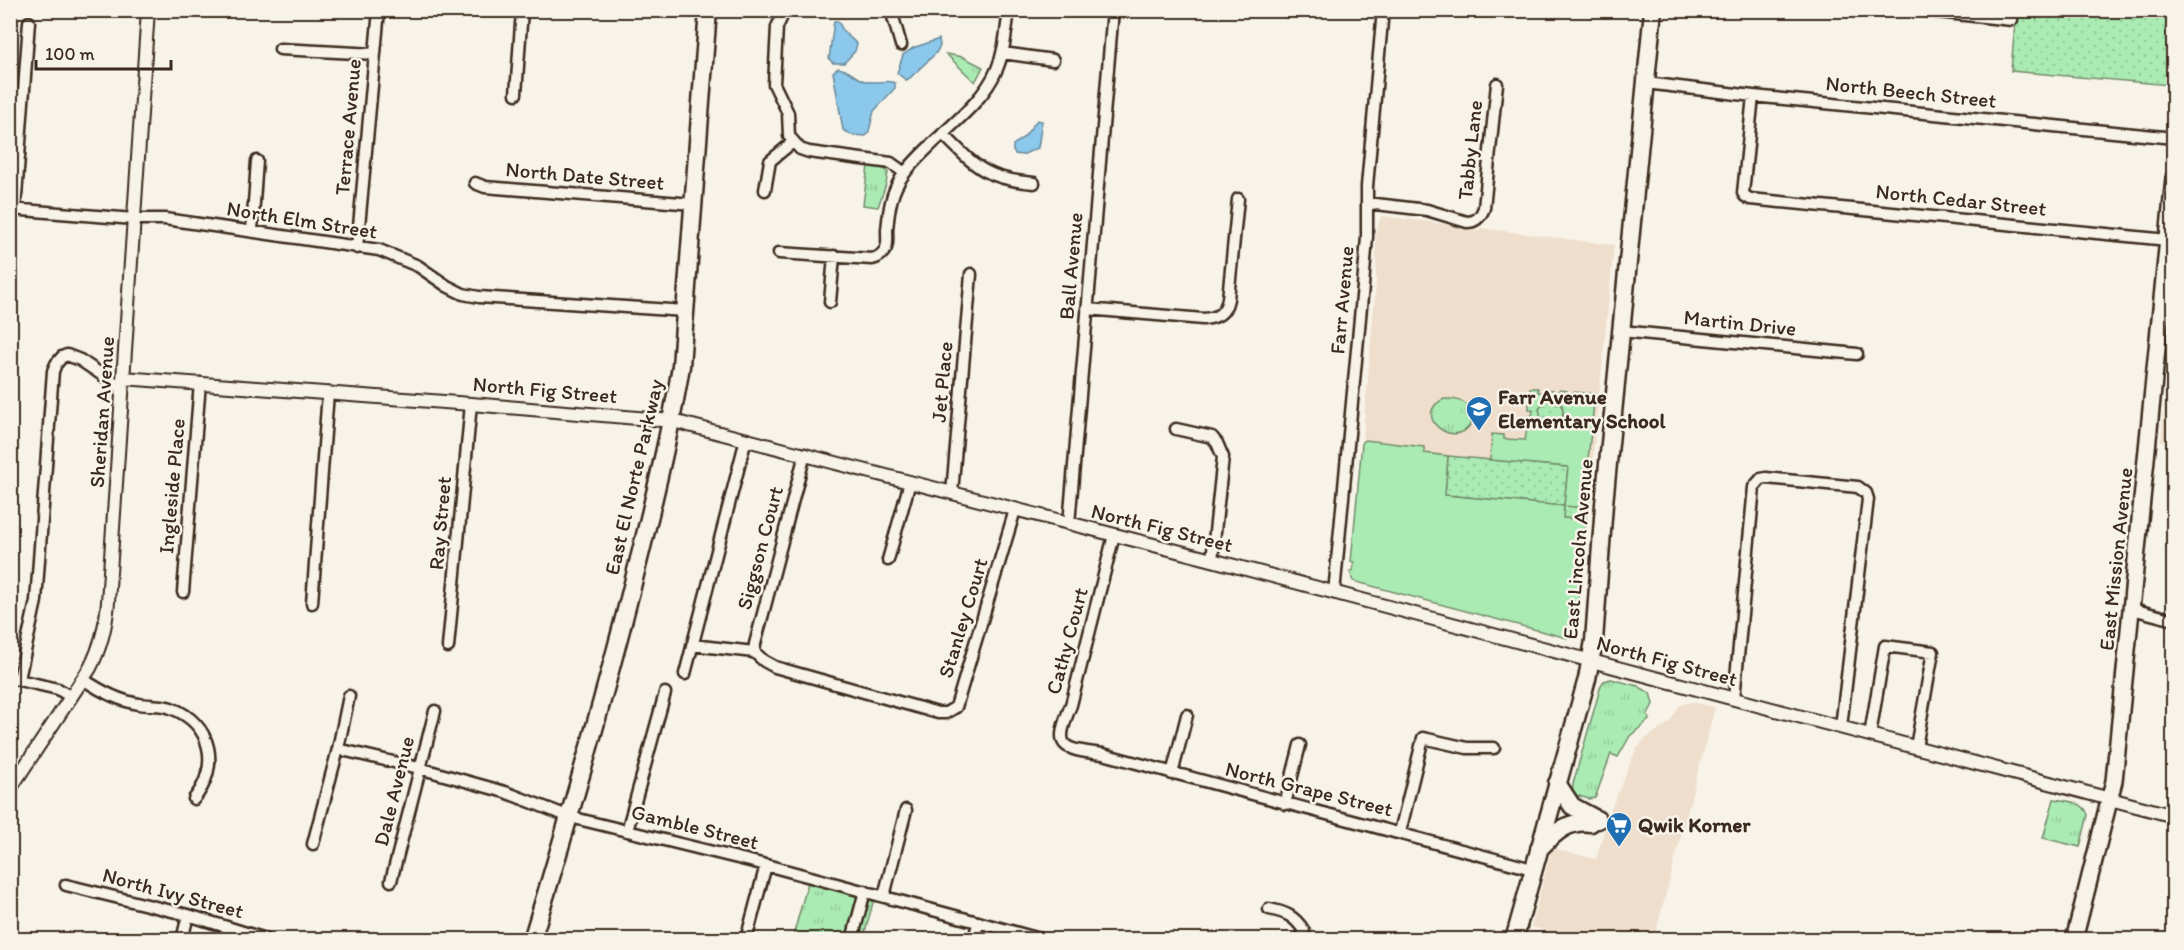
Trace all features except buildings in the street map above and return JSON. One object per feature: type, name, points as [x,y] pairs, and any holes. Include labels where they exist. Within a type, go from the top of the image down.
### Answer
[{"type":"main road","name":"East El Norte Parkway","points":[[532,939],[609,679],[672,421],[681,366],[708,10]]},
{"type":"main road","name":"East Lincoln Avenue","points":[[1514,939],[1594,641],[1604,504],[1653,10]]},
{"type":"main road","points":[[1646,83],[1659,10]]},
{"type":"main road","name":"East Mission Avenue","points":[[2074,939],[2114,781],[2174,178]]},
{"type":"main road","points":[[1538,849],[1565,826],[1580,821],[1596,823],[1572,806],[1557,783]]},
{"type":"street","name":"Sheridan Avenue","points":[[10,789],[83,679],[99,650],[106,619],[148,10]]},
{"type":"street","name":"Terrace Avenue","points":[[357,248],[379,10]]},
{"type":"street","points":[[516,94],[522,10]]},
{"type":"street","points":[[785,10],[777,27],[774,84],[788,113],[789,136],[793,142],[800,149],[809,152],[891,163],[905,173]]},
{"type":"street","points":[[891,10],[901,45]]},
{"type":"street","points":[[779,253],[878,258],[886,248],[891,198],[896,186],[905,173],[987,86],[997,70],[1003,53],[1009,10]]},
{"type":"street","name":"Ball Avenue","points":[[1069,524],[1113,10]]},
{"type":"street","name":"Farr Avenue","points":[[1334,593],[1362,296],[1367,203],[1383,10]]},
{"type":"street","points":[[1918,10],[2012,20]]},
{"type":"street","points":[[13,209],[29,22]]},
{"type":"street","points":[[280,49],[375,54]]},
{"type":"street","points":[[1003,53],[1053,60]]},
{"type":"street","name":"North Beech Street","points":[[1646,83],[1753,96],[2174,138]]},
{"type":"street","name":"Tabby Lane","points":[[1367,203],[1427,210],[1460,221],[1473,222],[1478,219],[1484,208],[1497,84]]},
{"type":"street","name":"North Cedar Street","points":[[1753,96],[1743,193],[1750,199],[2168,240]]},
{"type":"street","points":[[943,134],[976,167],[1009,181],[1034,183]]},
{"type":"street","points":[[765,190],[770,161],[793,142]]},
{"type":"street","points":[[252,230],[257,162]]},
{"type":"street","name":"North Date Street","points":[[475,183],[485,187],[693,204]]},
{"type":"street","points":[[1087,309],[1203,320],[1221,314],[1227,307],[1238,199]]},
{"type":"street","name":"North Elm Street","points":[[13,209],[134,219],[165,219],[379,250],[418,266],[455,290],[479,297],[685,311]]},
{"type":"street","points":[[830,302],[834,256]]},
{"type":"street","name":"Jet Place","points":[[952,493],[971,274]]},
{"type":"street","name":"Martin Drive","points":[[1621,331],[1857,354]]},
{"type":"street","points":[[71,697],[58,689],[15,679],[36,601],[53,371],[62,357],[73,357],[123,383]]},
{"type":"street","name":"North Fig Street","points":[[123,383],[200,383],[672,421],[1212,560],[2174,816]]},
{"type":"street","name":"Ingleside Place","points":[[183,592],[200,383]]},
{"type":"street","points":[[312,603],[328,393]]},
{"type":"street","name":"Ray Street","points":[[448,647],[471,404]]},
{"type":"street","points":[[1176,429],[1212,437],[1223,457],[1212,560]]},
{"type":"street","points":[[685,674],[746,439]]},
{"type":"street","name":"Siggson Court","points":[[754,652],[805,454]]},
{"type":"street","points":[[1734,699],[1754,487],[1761,479],[1766,478],[1858,487],[1866,493],[1868,499],[1841,727]]},
{"type":"street","points":[[888,560],[910,482]]},
{"type":"street","name":"Stanley Court","points":[[754,652],[764,662],[776,667],[926,710],[946,713],[956,707],[1015,510]]},
{"type":"street","name":"Cathy Court","points":[[1075,751],[1062,741],[1061,730],[1071,705],[1114,535]]},
{"type":"street","points":[[2132,609],[2174,620]]},
{"type":"street","points":[[692,645],[754,652]]},
{"type":"street","points":[[1870,735],[1885,646],[1933,651],[1916,747]]},
{"type":"street","points":[[83,679],[119,698],[138,704],[171,708],[191,719],[204,735],[210,753],[210,767],[203,788],[194,799]]},
{"type":"street","points":[[627,831],[665,693]]},
{"type":"street","points":[[313,844],[338,749],[349,696]]},
{"type":"street","name":"Dale Avenue","points":[[391,881],[435,711]]},
{"type":"street","points":[[1172,774],[1187,716]]},
{"type":"street","points":[[1400,832],[1422,738],[1467,748],[1494,748]]},
{"type":"street","points":[[1285,804],[1300,745]]},
{"type":"street","name":"Gamble Street","points":[[338,749],[505,792],[570,817],[766,865],[1044,939]]},
{"type":"street","name":"North Grape Street","points":[[1075,751],[1103,754],[1532,869]]},
{"type":"street","points":[[884,896],[906,810]]},
{"type":"street","points":[[747,939],[766,865]]},
{"type":"street","name":"North Ivy Street","points":[[66,885],[188,915],[269,939]]},
{"type":"street","points":[[852,939],[865,891]]},
{"type":"street","points":[[1269,909],[1285,912],[1297,919],[1304,931],[1301,939]]},
{"type":"street","points":[[182,939],[188,915]]},
{"type":"street","points":[[973,939],[979,922]]},
{"type":"shaded area","name":"Farr Avenue Elementary School","points":[[1381,216],[1454,225],[1461,229],[1477,231],[1480,228],[1614,245],[1574,635],[1567,638],[1356,583],[1351,577],[1376,283],[1376,233]]},
{"type":"shaded area","points":[[2173,309],[2173,442],[2161,441]]},
{"type":"shaded area","points":[[1692,702],[1715,707],[1654,939],[1582,939],[1531,927],[1552,848],[1596,859],[1610,811],[1636,750],[1645,739],[1669,723],[1680,705]]},
{"type":"green space","points":[[2016,11],[2173,11],[2174,53],[2170,85],[2011,71]]},
{"type":"green space","points":[[946,54],[963,57],[983,67],[975,82]]},
{"type":"green space","points":[[868,166],[883,168],[888,172],[878,207],[863,205]]},
{"type":"green space","points":[[1530,388],[1538,388],[1538,392],[1543,392],[1544,389],[1553,390],[1553,393],[1558,394],[1559,390],[1567,391],[1567,395],[1573,395],[1573,392],[1595,394],[1587,469],[1590,469],[1587,499],[1590,499],[1587,508],[1564,506],[1568,467],[1490,460],[1492,434],[1504,435],[1504,439],[1525,440],[1527,429],[1531,429],[1532,423],[1527,422],[1533,410],[1529,409],[1529,403],[1534,403],[1534,396],[1530,396]],"holes":[[[1553,399],[1562,405],[1564,416],[1556,424],[1548,424],[1541,419],[1539,409],[1545,401]]]},
{"type":"green space","points":[[1444,399],[1462,402],[1471,408],[1473,418],[1463,432],[1454,434],[1446,432],[1433,421],[1431,413],[1435,406]]},
{"type":"green space","points":[[1546,400],[1556,400],[1563,407],[1563,417],[1556,424],[1546,424],[1539,417],[1539,407]]},
{"type":"green space","points":[[1365,440],[1424,447],[1424,453],[1448,456],[1445,495],[1564,506],[1563,518],[1586,520],[1584,541],[1586,541],[1585,548],[1583,548],[1574,635],[1567,638],[1353,581],[1350,571],[1353,571],[1354,562],[1351,562],[1362,443]]},
{"type":"green space","points":[[1448,456],[1568,467],[1564,505],[1587,508],[1586,520],[1563,518],[1564,506],[1445,495]]},
{"type":"green space","points":[[1611,679],[1638,686],[1650,693],[1653,704],[1648,714],[1649,720],[1630,736],[1618,757],[1611,754],[1595,798],[1589,799],[1572,794],[1573,784],[1601,685],[1604,681]]},
{"type":"green space","points":[[2054,799],[2074,802],[2086,810],[2088,815],[2080,847],[2043,838]]},
{"type":"green space","points":[[808,882],[874,899],[863,939],[792,940]]},
{"type":"water","points":[[834,21],[838,21],[844,32],[857,44],[855,51],[844,63],[833,63],[829,59]]},
{"type":"water","points":[[939,39],[940,46],[936,53],[910,78],[906,80],[897,73],[903,55],[913,48]]},
{"type":"water","points":[[838,68],[865,81],[895,83],[895,88],[874,111],[866,136],[852,135],[843,130],[833,72]]},
{"type":"water","points":[[1037,120],[1042,121],[1038,148],[1022,155],[1015,154],[1013,145],[1024,137]]},
{"type":"place","name":"Farr Avenue Elementary School","points":[[1479,432]]},
{"type":"place","name":"Qwik Korner","points":[[1619,848]]}]
